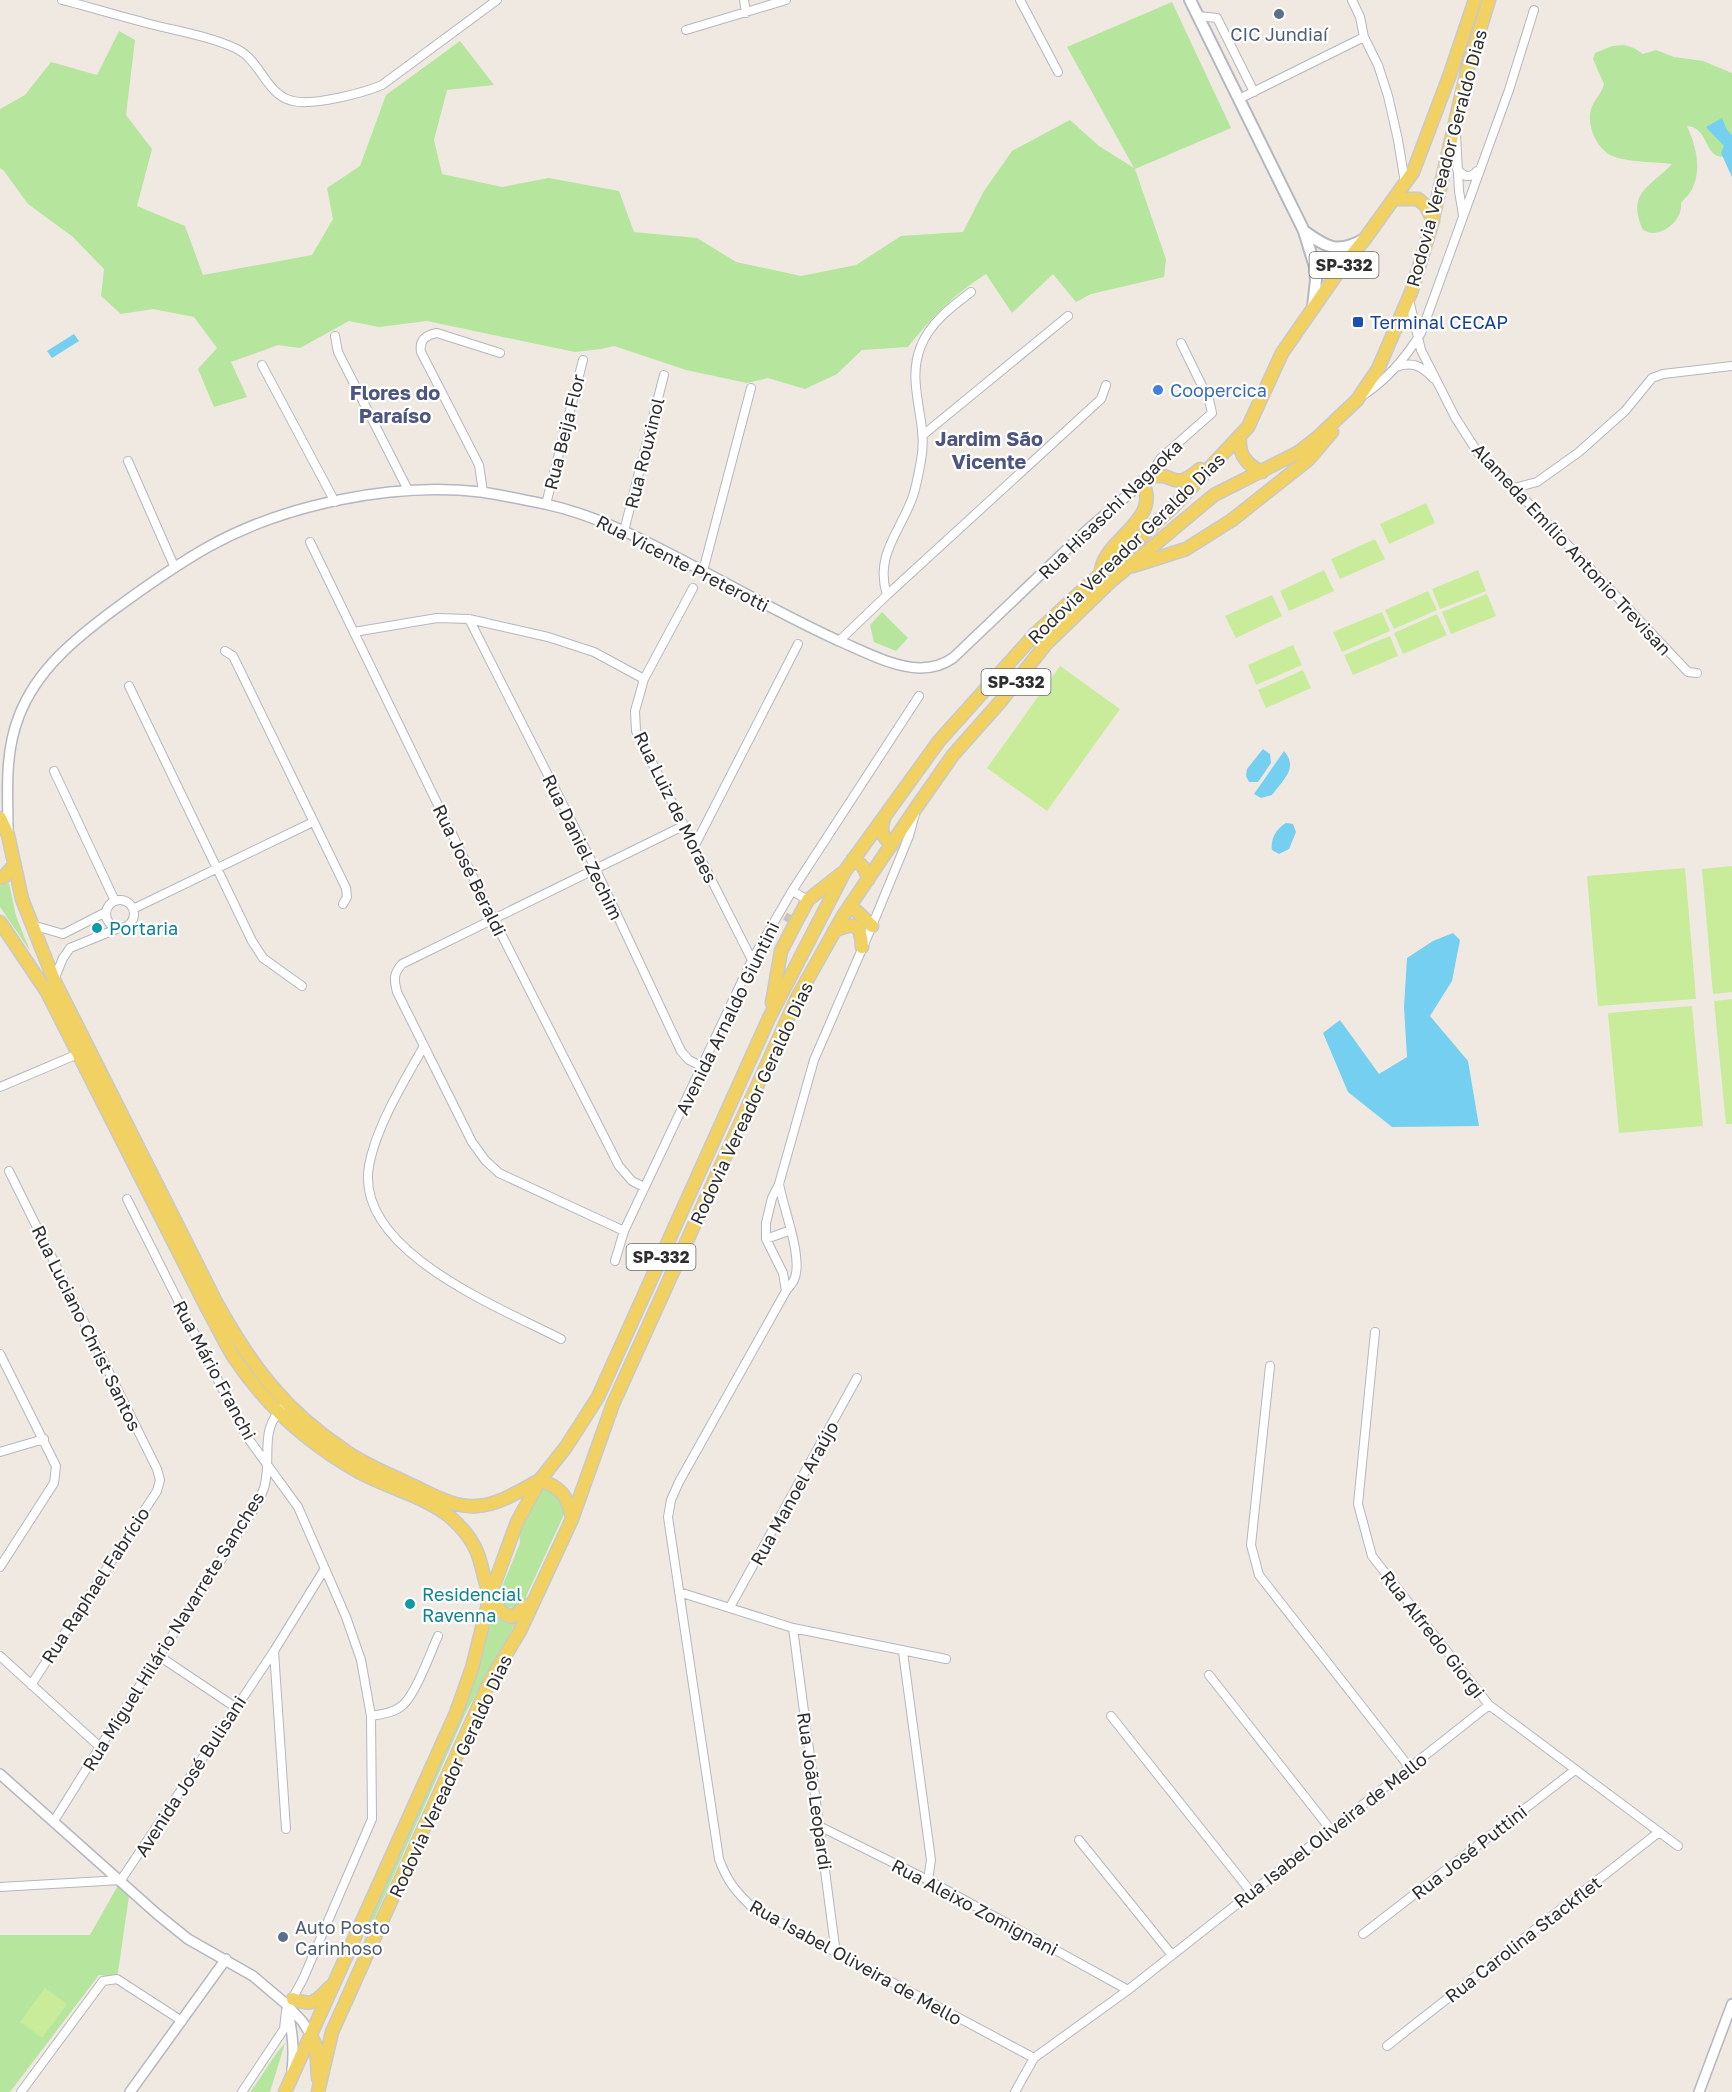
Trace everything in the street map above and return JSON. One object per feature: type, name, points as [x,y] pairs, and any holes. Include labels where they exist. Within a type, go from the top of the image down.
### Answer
[{"type":"main road","points":[[1190,0],[1304,231],[1316,280],[1313,307]]},
{"type":"main road","name":"Rodovia Vereador Geraldo Dias","points":[[285,2092],[456,1713],[472,1668],[490,1596],[517,1522],[540,1480],[566,1447],[598,1397],[769,1018],[845,871],[886,811],[939,741],[1041,628],[1173,507],[1248,427],[1282,353],[1313,307],[1394,199],[1420,155],[1475,0]]},
{"type":"main road","name":"Rodovia Vereador Geraldo Dias","points":[[319,2090],[332,2032],[490,1681],[520,1631],[572,1520],[618,1394],[750,1104],[777,1039],[834,931],[953,755],[1000,702],[1046,644],[1126,568],[1214,495],[1299,452],[1358,398],[1378,369],[1409,297],[1433,221],[1467,71],[1489,0]]},
{"type":"main road","points":[[1394,199],[1418,199],[1426,206],[1433,221]]},
{"type":"main road","points":[[1304,231],[1326,246],[1336,248],[1346,248],[1364,240]]},
{"type":"main road","points":[[1126,568],[1186,549],[1232,520],[1309,459],[1328,438],[1343,414]]},
{"type":"main road","points":[[1240,437],[1241,454],[1251,467],[1262,472]]},
{"type":"main road","points":[[1101,573],[1102,563],[1108,553],[1140,518],[1145,507],[1146,479],[1158,474],[1174,481],[1182,481],[1217,460]]},
{"type":"main road","points":[[886,811],[881,827],[882,834],[892,845]]},
{"type":"main road","points":[[0,818],[8,835],[30,924],[54,980],[217,1304],[242,1349],[270,1385],[282,1407],[327,1453],[362,1473],[430,1505],[447,1515],[464,1531],[477,1553],[490,1596],[504,1614],[512,1617],[534,1601]]},
{"type":"main road","points":[[853,859],[866,870],[868,880]]},
{"type":"main road","points":[[0,878],[4,877],[14,865]]},
{"type":"main road","points":[[769,1018],[788,917],[845,871]]},
{"type":"main road","points":[[850,905],[872,926]]},
{"type":"main road","points":[[0,922],[47,992],[233,1356],[261,1394],[345,1452],[454,1504],[476,1506],[494,1503],[540,1480],[561,1489],[569,1502],[572,1520]]},
{"type":"main road","points":[[834,931],[847,925],[854,925],[862,936],[862,947]]},
{"type":"main road","points":[[477,1553],[480,1595],[479,1637]]},
{"type":"main road","points":[[290,2002],[314,2003],[335,1982]]},
{"type":"main road","points":[[311,2035],[316,2046],[319,2090]]},
{"type":"street","points":[[62,0],[77,2],[208,38],[236,49],[246,54],[282,97],[304,102],[364,93],[382,85],[496,0]]},
{"type":"street","points":[[744,0],[746,13]]},
{"type":"street","points":[[686,30],[786,0]]},
{"type":"street","points":[[1020,0],[1058,72]]},
{"type":"street","points":[[1352,0],[1388,96],[1405,183]]},
{"type":"street","points":[[1481,24],[1496,0]]},
{"type":"street","points":[[1358,398],[1382,382],[1418,337],[1509,90],[1534,10]]},
{"type":"street","points":[[1198,16],[1217,18],[1254,93]]},
{"type":"street","points":[[1239,99],[1364,37]]},
{"type":"street","points":[[1455,123],[1457,169],[1463,217]]},
{"type":"street","points":[[1457,169],[1468,177],[1473,176],[1480,168]]},
{"type":"street","points":[[887,595],[882,580],[884,556],[913,495],[922,456],[923,435],[915,385],[916,358],[921,343],[932,327],[970,292]]},
{"type":"street","name":"Alameda Emílio Antonio Trevisan","points":[[1409,297],[1418,337],[1438,384],[1455,417],[1478,453],[1688,672],[1697,673]]},
{"type":"street","points":[[923,435],[1068,316]]},
{"type":"street","points":[[483,492],[479,465],[421,352],[420,345],[423,338],[429,334],[438,333],[500,353]]},
{"type":"street","points":[[336,336],[338,352],[408,490]]},
{"type":"street","name":"Rua Hisaschi Nagaoka","points":[[919,668],[936,666],[953,658],[1085,532],[1146,479],[1161,458],[1212,413],[1209,400],[1180,343]]},
{"type":"street","name":"Rua Beija Flor","points":[[546,504],[583,360]]},
{"type":"street","points":[[1396,367],[1413,364],[1422,367],[1438,384]]},
{"type":"street","points":[[262,365],[334,502]]},
{"type":"street","points":[[1514,488],[1537,482],[1579,452],[1625,411],[1652,378],[1663,374],[1732,366]]},
{"type":"street","name":"Rua Rouxinol","points":[[624,531],[664,375]]},
{"type":"street","points":[[839,641],[1101,399],[1106,385]]},
{"type":"street","points":[[703,571],[751,388]]},
{"type":"street","points":[[128,461],[175,568]]},
{"type":"street","name":"Rua Vicente Preterotti","points":[[8,835],[8,757],[18,717],[33,686],[53,660],[96,623],[152,582],[210,546],[264,522],[334,502],[408,490],[483,492],[546,504],[583,514],[624,531],[839,641],[872,656],[919,668]]},
{"type":"street","name":"Rua José Beraldi","points":[[310,542],[493,918],[619,1166],[632,1181],[644,1187]]},
{"type":"street","name":"Rua Luiz de Moraes","points":[[693,588],[644,679],[635,711],[636,730],[752,960]]},
{"type":"street","points":[[354,632],[437,618],[469,620],[549,637],[594,652],[644,679]]},
{"type":"street","name":"Rua Daniel Zechim","points":[[469,620],[596,870],[681,1051],[689,1060],[703,1067]]},
{"type":"street","points":[[694,847],[798,644]]},
{"type":"street","points":[[225,651],[233,656],[346,888],[347,897],[343,904]]},
{"type":"street","points":[[129,686],[219,868],[252,941],[263,958],[302,986]]},
{"type":"street","name":"Avenida Arnaldo Giuntini","points":[[615,1261],[624,1231],[644,1187],[752,960],[788,917],[792,891],[920,696]]},
{"type":"street","name":"Rua Vicente Preterotti","points":[[0,769],[8,757]]},
{"type":"street","points":[[54,771],[115,901]]},
{"type":"street","points":[[786,1292],[783,1273],[766,1239],[766,1223],[772,1198],[779,1184],[814,1060],[909,837],[918,805]]},
{"type":"street","points":[[133,909],[313,822]]},
{"type":"street","points":[[624,1231],[499,1173],[485,1160],[472,1143],[397,992],[394,977],[396,970],[402,964],[683,826]]},
{"type":"street","points":[[792,891],[808,900]]},
{"type":"street","points":[[30,924],[63,934],[106,912],[110,904],[115,901],[125,901],[133,909],[131,922],[124,928],[70,948],[54,980]]},
{"type":"street","points":[[106,912],[110,925],[119,928]]},
{"type":"street","points":[[63,934],[70,948]]},
{"type":"street","points":[[424,1046],[397,1095],[369,1166],[368,1187],[373,1209],[395,1239],[420,1263],[470,1292],[561,1339]]},
{"type":"street","points":[[0,1087],[78,1054]]},
{"type":"street","name":"Rua Luciano Christ Santos","points":[[9,1171],[158,1469],[159,1485]]},
{"type":"street","name":"Rua Isabel Oliveira de Mello","points":[[779,1184],[796,1256],[795,1278],[679,1482],[671,1500],[668,1517],[719,1858],[726,1878],[753,1908],[1034,2058],[1128,1990],[1489,1705]]},
{"type":"street","name":"Rua Mário Franchi","points":[[127,1199],[245,1434],[298,1507],[346,1617],[361,1660],[371,1716],[372,1819],[290,2002],[284,2029],[242,2092]]},
{"type":"street","points":[[766,1239],[791,1230]]},
{"type":"street","name":"Rua Alfredo Giorgi","points":[[1375,1332],[1358,1504],[1372,1556],[1489,1705],[1677,1846]]},
{"type":"street","points":[[0,1354],[56,1466],[54,1483],[0,1567]]},
{"type":"street","points":[[1270,1366],[1251,1545],[1259,1575],[1410,1768]]},
{"type":"street","name":"Rua Manoel Araújo","points":[[730,1607],[857,1378]]},
{"type":"street","name":"Rua Miguel Hilário Navarrete Sanches","points":[[54,1821],[256,1506],[265,1485],[266,1443],[269,1431],[273,1418],[282,1407]]},
{"type":"street","points":[[0,1452],[44,1439]]},
{"type":"street","name":"Rua Raphael Fabrício","points":[[31,1685],[159,1485]]},
{"type":"street","name":"Avenida José Bulisani","points":[[121,1880],[274,1650],[324,1570]]},
{"type":"street","points":[[679,1592],[793,1628],[946,1659]]},
{"type":"street","name":"Rua João Leopardi","points":[[793,1628],[836,1954]]},
{"type":"street","points":[[371,1716],[393,1712],[403,1705],[411,1695],[438,1636]]},
{"type":"street","points":[[274,1650],[286,1829]]},
{"type":"street","points":[[903,1652],[931,1860],[928,1881]]},
{"type":"street","points":[[0,1656],[100,1747]]},
{"type":"street","points":[[159,1656],[235,1707]]},
{"type":"street","points":[[1209,1676],[1331,1830]]},
{"type":"street","points":[[1111,1716],[1251,1892]]},
{"type":"street","name":"Rua José Puttini","points":[[1362,1934],[1575,1770]]},
{"type":"street","points":[[0,1773],[188,1939],[226,1959],[290,2002],[311,2035]]},
{"type":"street","name":"Rua Aleixo Zomignani","points":[[821,1827],[928,1881],[1128,1990]]},
{"type":"street","name":"Rua Carolina Stackflet","points":[[1387,2046],[1659,1832]]},
{"type":"street","points":[[1079,1840],[1172,1955]]},
{"type":"street","points":[[0,1887],[121,1880]]},
{"type":"street","points":[[130,2092],[226,1959]]},
{"type":"street","points":[[21,2092],[102,1981],[117,1979],[182,2021]]},
{"type":"street","points":[[290,2002],[294,2053],[291,2078]]},
{"type":"street","points":[[1698,2092],[1732,2004]]},
{"type":"street","points":[[1015,2092],[1034,2058]]},
{"type":"green space","points":[[1172,2],[1231,128],[1135,169],[1166,259],[1164,277],[1091,294],[1076,302],[1053,274],[1012,313],[986,274],[944,307],[908,347],[862,350],[837,374],[805,389],[768,378],[747,383],[686,370],[614,346],[575,352],[427,321],[379,327],[349,321],[300,348],[278,345],[231,362],[247,397],[214,407],[198,369],[217,348],[194,317],[153,309],[121,314],[101,296],[104,269],[73,237],[28,204],[0,168],[0,109],[25,95],[51,62],[97,75],[119,31],[135,40],[126,115],[152,149],[137,206],[185,226],[203,275],[312,255],[333,219],[327,188],[360,166],[386,95],[460,41],[494,85],[447,90],[434,140],[442,174],[502,187],[549,178],[619,191],[634,232],[697,238],[736,262],[801,276],[856,265],[901,236],[963,232],[984,191],[1012,151],[1070,120],[1099,146],[1134,168],[1067,47]]},
{"type":"green space","points":[[1624,45],[1643,54],[1656,50],[1674,57],[1703,61],[1732,73],[1732,158],[1717,156],[1698,131],[1687,126],[1696,156],[1696,179],[1691,191],[1681,203],[1677,219],[1669,227],[1659,232],[1652,233],[1643,230],[1637,207],[1643,192],[1672,164],[1628,160],[1609,154],[1603,150],[1595,138],[1590,123],[1591,109],[1604,84],[1593,59],[1595,53],[1612,46]]},
{"type":"green space","points":[[1426,503],[1435,523],[1389,544],[1380,524]]},
{"type":"green space","points":[[1375,539],[1385,559],[1340,579],[1331,559]]},
{"type":"green space","points":[[1324,570],[1334,591],[1289,611],[1280,591]]},
{"type":"green space","points":[[1478,570],[1486,591],[1440,609],[1432,589]]},
{"type":"green space","points":[[1428,591],[1437,610],[1394,629],[1385,610]]},
{"type":"green space","points":[[1487,594],[1496,616],[1451,634],[1442,612]]},
{"type":"green space","points":[[1272,595],[1282,616],[1236,638],[1225,616]]},
{"type":"green space","points":[[882,612],[908,638],[896,651],[874,642],[870,625]]},
{"type":"green space","points":[[1382,612],[1390,631],[1342,652],[1333,632]]},
{"type":"green space","points":[[1437,614],[1447,635],[1403,654],[1394,633]]},
{"type":"green space","points":[[1390,636],[1398,656],[1353,675],[1344,655]]},
{"type":"green space","points":[[1293,645],[1302,665],[1256,685],[1248,665]]},
{"type":"green space","points":[[1060,666],[1120,709],[1047,811],[987,768]]},
{"type":"green space","points":[[1303,670],[1311,688],[1266,708],[1258,690]]},
{"type":"green space","points":[[1732,866],[1732,992],[1713,994],[1702,869]]},
{"type":"green space","points":[[1685,868],[1696,999],[1598,1006],[1587,876]]},
{"type":"green space","points":[[9,883],[16,916],[30,951],[0,907],[0,886]]},
{"type":"green space","points":[[1732,999],[1732,1124],[1726,1124],[1714,1001]]},
{"type":"green space","points":[[1692,1006],[1703,1126],[1619,1133],[1608,1013]]},
{"type":"green space","points":[[543,1489],[553,1490],[567,1508],[524,1601],[517,1608],[507,1607],[500,1601],[499,1594],[520,1543],[519,1530],[531,1503]]},
{"type":"green space","points":[[490,1610],[499,1619],[517,1621],[466,1712],[361,1949],[377,1901]]},
{"type":"green space","points":[[121,1880],[130,1889],[117,1979],[99,1975],[10,2092],[0,2092],[0,1935],[90,1935]]},
{"type":"green space","points":[[45,1988],[67,2004],[42,2038],[20,2022]]},
{"type":"green space","points":[[285,2043],[270,2092],[250,2092],[275,2055]]},
{"type":"water","points":[[1722,118],[1732,135],[1732,177],[1721,153],[1724,146],[1706,127]]},
{"type":"water","points":[[74,334],[79,341],[52,358],[47,351]]},
{"type":"water","points":[[1263,749],[1270,754],[1271,763],[1258,782],[1249,782],[1246,776],[1247,769]]},
{"type":"water","points":[[1284,751],[1290,763],[1285,779],[1272,795],[1261,798],[1254,794]]},
{"type":"water","points":[[1286,823],[1293,824],[1296,832],[1289,849],[1279,854],[1272,850],[1272,842],[1277,831]]},
{"type":"water","points":[[1453,933],[1460,940],[1452,981],[1430,1016],[1468,1061],[1479,1126],[1392,1127],[1348,1092],[1323,1033],[1340,1020],[1379,1074],[1407,1057],[1404,1007],[1407,958],[1433,941]]},
{"type":"tunnel","points":[[785,916],[790,919]]},
{"type":"place","name":"CIC Jundiaí","points":[[1279,14]]},
{"type":"place","name":"Terminal CECAP","points":[[1358,322]]},
{"type":"place","name":"Coopercica","points":[[1158,390]]},
{"type":"place","name":"Portaria","points":[[97,928]]},
{"type":"place","name":"Residencial Ravenna","points":[[410,1604]]},
{"type":"place","name":"Auto Posto Carinhoso","points":[[283,1937]]},
{"type":"district","name":"Flores do Paraíso","points":[[395,404]]},
{"type":"district","name":"Jardim São Vicente","points":[[989,450]]}]
